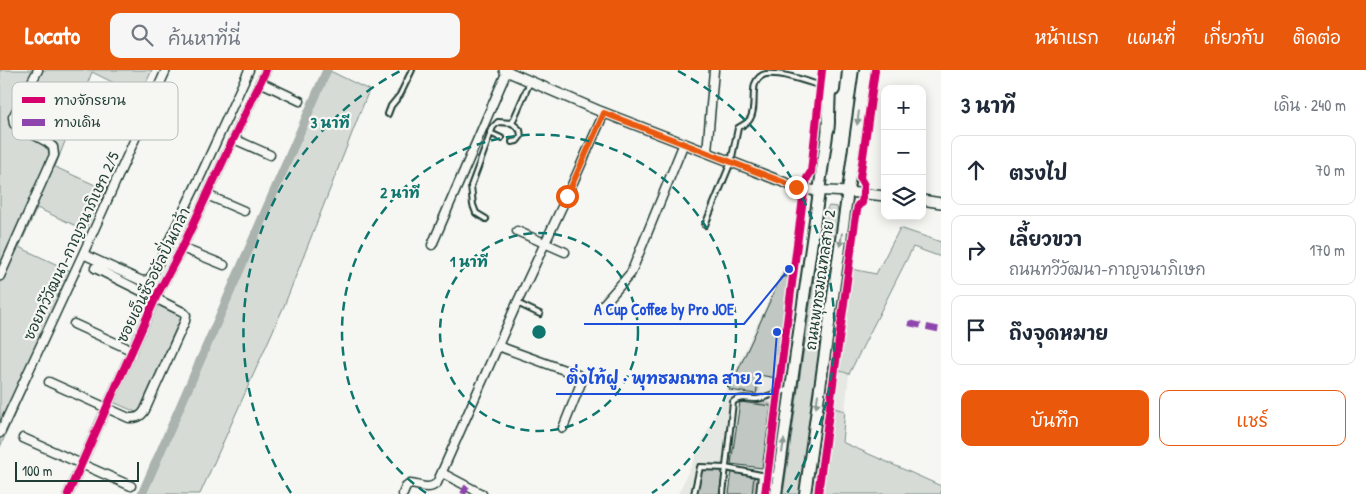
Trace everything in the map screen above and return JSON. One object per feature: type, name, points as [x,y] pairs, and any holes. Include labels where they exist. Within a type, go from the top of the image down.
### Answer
[{"type":"main road","points":[[828,129],[830,70]]},
{"type":"main road","name":"ถนนพุทธมณฑลสาย 2","points":[[776,494],[836,70]]},
{"type":"main road","name":"ถนนพุทธมณฑลสาย 2","points":[[804,494],[865,70]]},
{"type":"street","points":[[32,82],[38,70]]},
{"type":"street","name":"ซอยทวีวัฒนา-กาญจนาภิเษก 2/5","points":[[161,82],[166,70]]},
{"type":"street","points":[[83,254],[142,281],[148,280],[153,274],[200,177],[249,70]]},
{"type":"street","name":"ซอยเอ็นซีรอยัลปิ่นเกล้า","points":[[68,494],[131,350],[182,248],[266,70]]},
{"type":"street","points":[[707,152],[712,70]]},
{"type":"street","points":[[432,245],[505,71],[604,113],[796,187],[820,191],[881,196]]},
{"type":"street","points":[[260,82],[300,100]]},
{"type":"street","points":[[403,494],[406,487],[410,484],[426,488],[435,486],[442,473],[604,113]]},
{"type":"street","points":[[234,139],[270,156]]},
{"type":"street","points":[[0,276],[54,154],[53,147],[43,140]]},
{"type":"street","name":"ซอยทวีวัฒนา-กาญจนาภิเษก 2/5","points":[[0,433],[134,140]]},
{"type":"street","points":[[602,306],[631,273],[684,144]]},
{"type":"street","points":[[207,195],[244,211]]},
{"type":"street","points":[[926,201],[941,203]]},
{"type":"street","points":[[518,231],[566,252]]},
{"type":"street","points":[[182,248],[224,265]]},
{"type":"street","points":[[49,382],[129,418],[136,418],[142,415],[185,321],[186,315],[183,312],[95,268]]},
{"type":"street","points":[[74,324],[131,350]]},
{"type":"street","points":[[498,346],[578,375],[581,383],[564,428]]},
{"type":"street","points":[[23,438],[131,486]]},
{"type":"street","points":[[442,473],[482,494]]},
{"type":"lane","points":[[388,114],[412,70]]},
{"type":"lane","points":[[705,225],[732,162],[738,128],[752,118],[755,84],[758,79],[765,74],[792,78],[830,89]]},
{"type":"lane","points":[[512,123],[530,82]]},
{"type":"lane","points":[[486,219],[476,213],[471,186],[490,132],[498,122],[512,123],[520,130],[521,136],[517,141],[512,142]]},
{"type":"lane","points":[[490,132],[501,138]]},
{"type":"lane","points":[[517,303],[540,314]]},
{"type":"lane","points":[[723,494],[734,400],[762,398],[776,392],[791,390]]},
{"type":"lane","points":[[694,494],[700,466],[726,468],[761,475],[779,475]]},
{"type":"lane","points":[[759,494],[761,475]]},
{"type":"shaded area","points":[[0,70],[152,70],[146,82],[112,82],[92,72],[88,82],[12,82],[12,140],[66,140],[55,167],[104,189],[85,230],[37,208],[19,247],[77,274],[0,447]]},
{"type":"shaded area","points":[[324,70],[328,70],[369,90],[284,306],[200,494],[141,494]]},
{"type":"shaded area","points":[[829,206],[837,207],[839,217],[799,494],[783,494],[823,215]]},
{"type":"shaded area","points":[[900,228],[941,242],[941,257],[913,247],[849,374],[838,370],[852,269],[876,274]]},
{"type":"shaded area","points":[[785,265],[800,267],[766,494],[678,494]]},
{"type":"shaded area","points":[[157,304],[182,315],[138,413],[113,402]]},
{"type":"shaded area","points":[[838,370],[849,374],[845,411],[834,408]]},
{"type":"shaded area","points":[[834,408],[845,411],[842,442],[941,486],[941,494],[821,494]]},
{"type":"building","points":[[785,267],[793,268],[792,277],[783,275]]},
{"type":"building","points":[[781,277],[789,277],[776,378],[759,375],[756,394],[729,390]]},
{"type":"building","points":[[740,402],[771,406],[762,468],[731,464]]},
{"type":"building","points":[[700,468],[723,471],[719,494],[697,494]]},
{"type":"building","points":[[732,471],[754,475],[752,494],[729,494]]},
{"type":"waterway","points":[[142,494],[327,70]]},
{"type":"marked path","points":[[909,323],[941,330]]},
{"type":"marked path","points":[[463,494],[467,486]]},
{"type":"cycle path","points":[[68,494],[156,297],[182,248],[266,70]]},
{"type":"cycle path","points":[[765,494],[803,198],[807,178],[811,172],[822,70]]},
{"type":"cycle path","points":[[818,494],[855,222],[858,205],[862,203],[864,185],[860,178],[875,70]]},
{"type":"place","name":"A Cup Coffee by Pro JOE","points":[[789,269]]},
{"type":"place","name":"ติ่งไท้ฝู • พุทธมณฑล สาย 2","points":[[777,332]]},
{"type":"route","points":[[567,196],[604,113],[796,187]]}]
